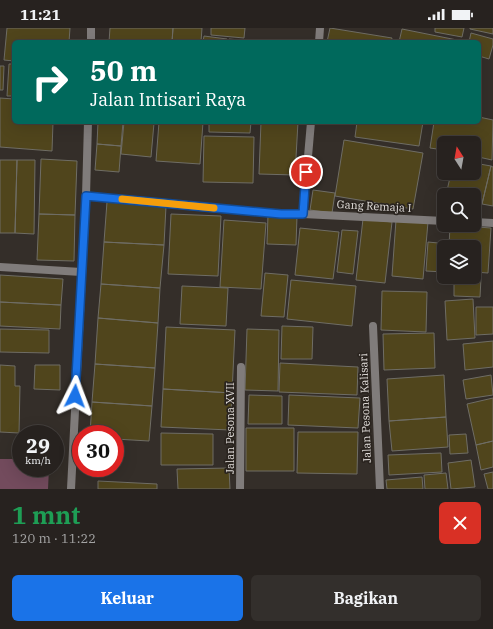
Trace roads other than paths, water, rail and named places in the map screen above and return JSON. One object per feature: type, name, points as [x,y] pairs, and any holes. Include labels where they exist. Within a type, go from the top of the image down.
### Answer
[{"type":"street","points":[[91,28],[91,40]]},
{"type":"street","points":[[319,40],[320,28]]},
{"type":"street","points":[[70,489],[86,196],[88,124]]},
{"type":"street","points":[[303,214],[311,124]]},
{"type":"street","name":"Gang Remaja I","points":[[86,196],[281,214],[437,221]]},
{"type":"street","points":[[481,222],[493,223]]},
{"type":"street","points":[[0,267],[81,272]]},
{"type":"street","name":"Jalan Pesona Kalisari","points":[[373,326],[380,489]]},
{"type":"street","name":"Jalan Pesona XVII","points":[[240,489],[241,367]]}]
